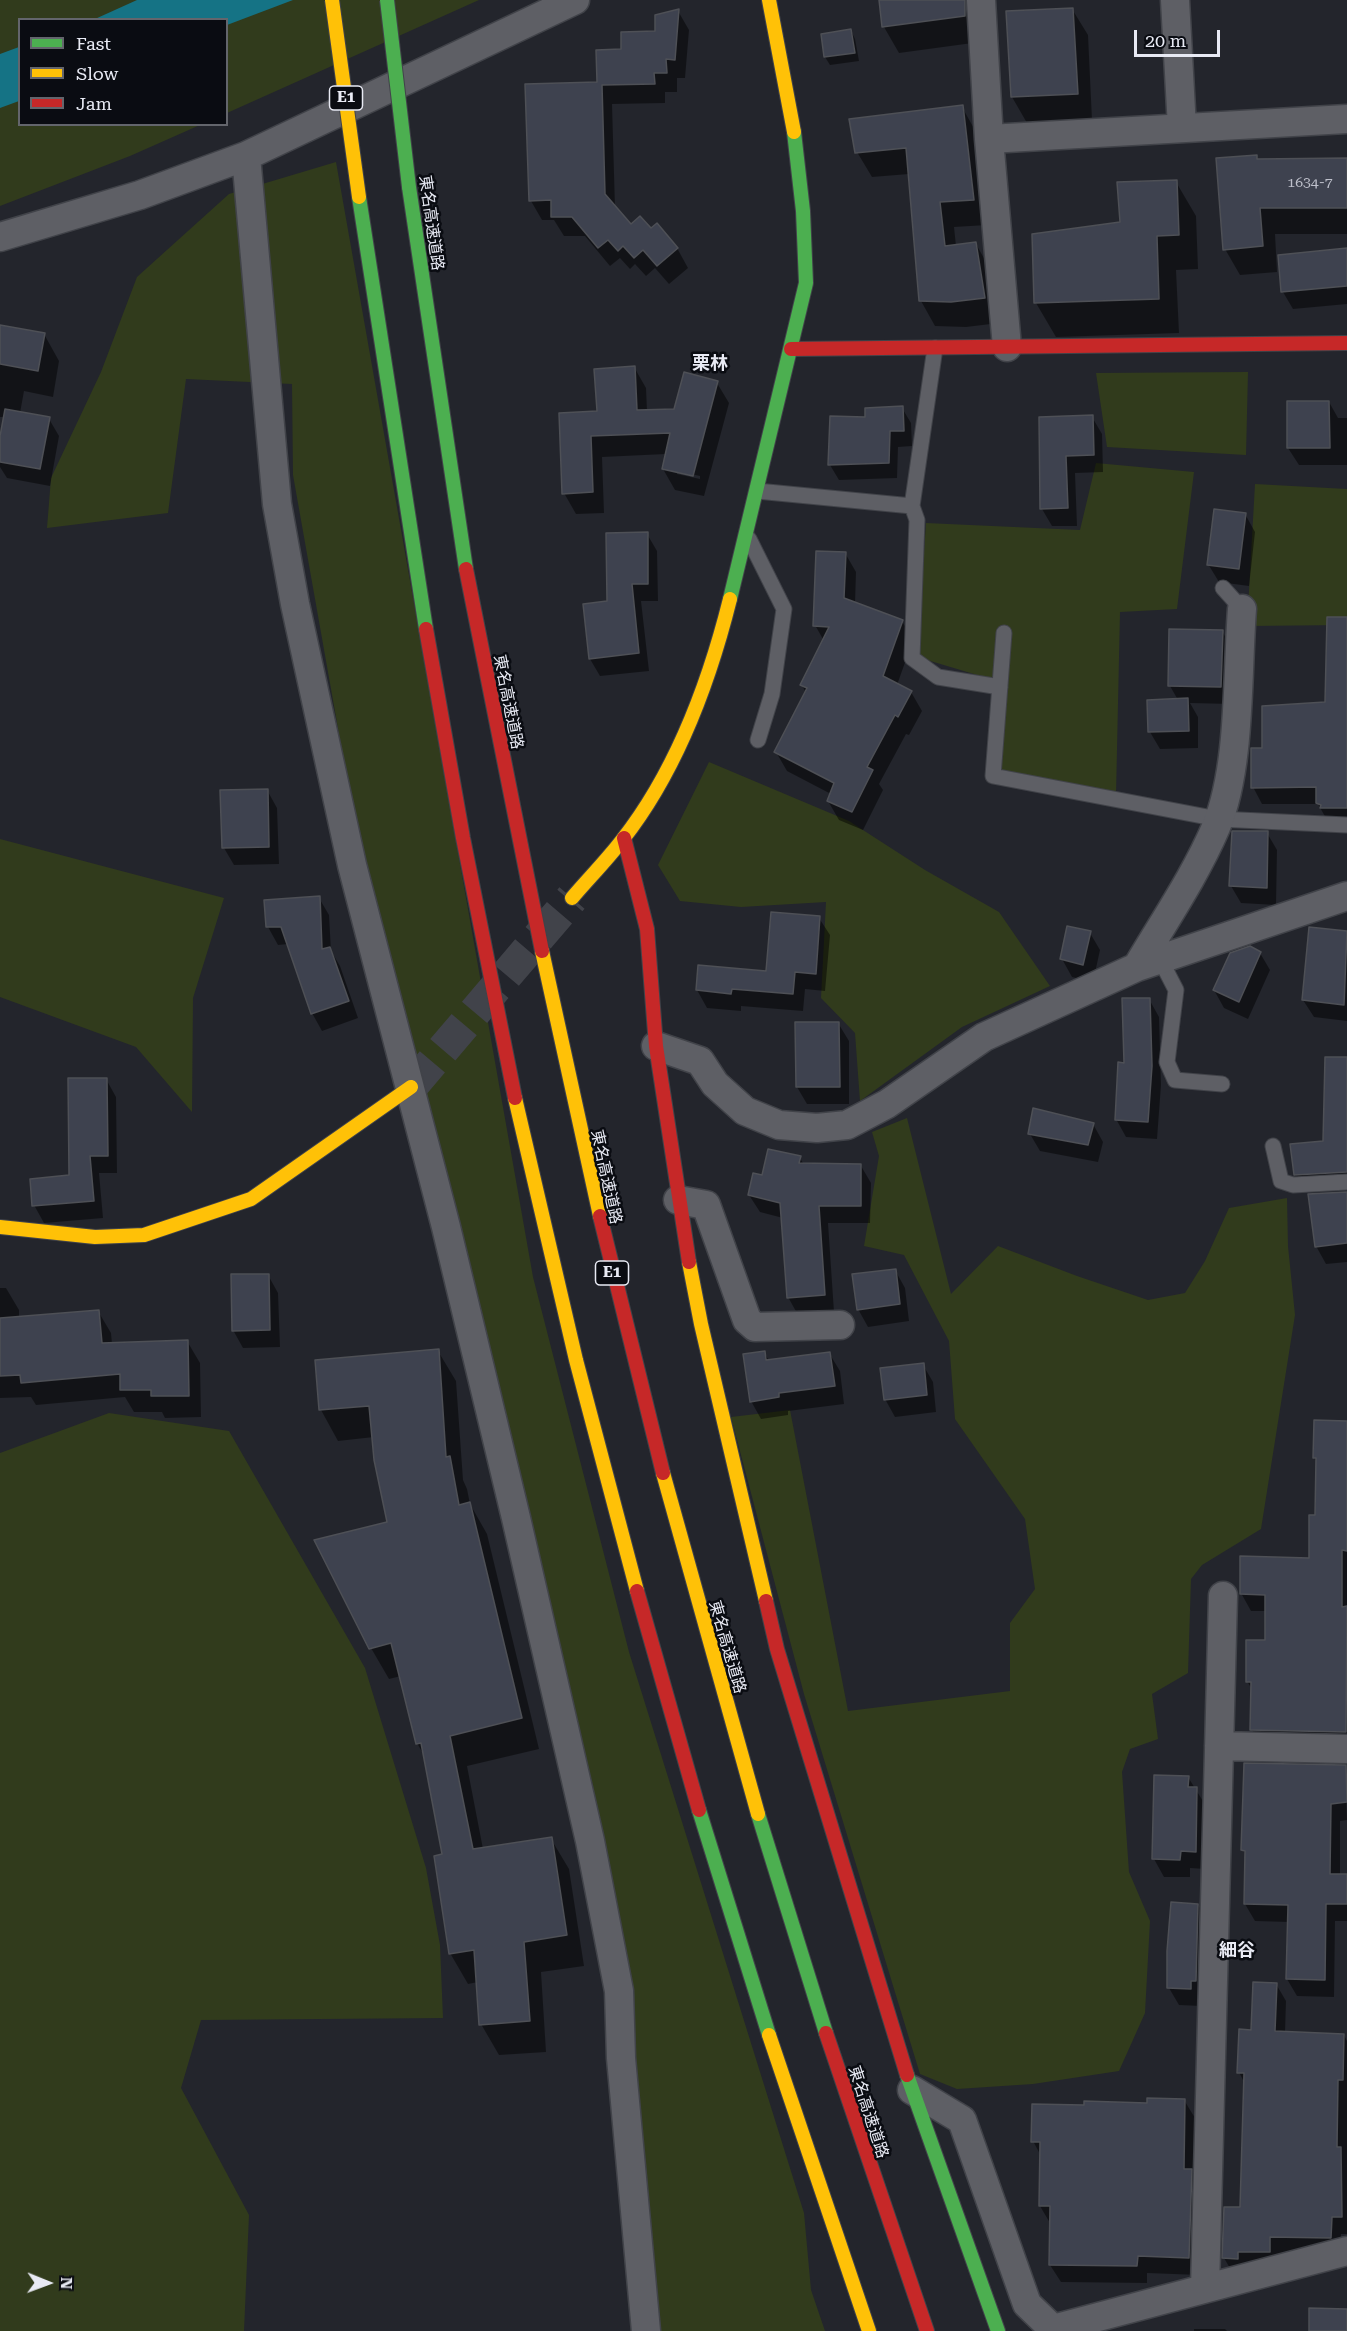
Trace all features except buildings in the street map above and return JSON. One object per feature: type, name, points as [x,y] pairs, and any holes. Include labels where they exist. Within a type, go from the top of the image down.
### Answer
[{"type":"main road","name":"E1","points":[[333,0],[359,197],[400,472],[447,747],[542,1216],[631,1570],[726,1904],[818,2190],[869,2331]]},
{"type":"main road","name":"東名高速道路","points":[[387,0],[409,187],[468,584],[535,922],[597,1217],[689,1575],[770,1859],[870,2174],[927,2331]]},
{"type":"main road","points":[[572,898],[624,838],[668,768],[697,707],[718,646],[806,283],[806,234],[796,138],[769,0]]},
{"type":"main road","points":[[791,349],[1347,343]]},
{"type":"main road","points":[[624,838],[647,929],[656,1046],[678,1200],[701,1324],[777,1649],[912,2090],[998,2331]]},
{"type":"main road","points":[[0,1227],[95,1236],[144,1235],[250,1199],[411,1087]]},
{"type":"street","points":[[0,237],[140,195],[246,156],[575,0]]},
{"type":"street","points":[[981,0],[989,139],[1007,347]]},
{"type":"street","points":[[1175,0],[1182,128]]},
{"type":"street","points":[[989,139],[1347,119]]},
{"type":"street","points":[[246,156],[262,364],[279,515],[352,865],[411,1087],[521,1541],[590,1841],[620,1991],[621,2058],[646,2331]]},
{"type":"street","points":[[1149,963],[1218,819],[1231,767],[1242,609]]},
{"type":"street","points":[[656,1046],[700,1061],[715,1084],[745,1111],[779,1125],[817,1128],[848,1125],[887,1104],[984,1037],[1149,963],[1347,897]]},
{"type":"street","points":[[678,1200],[706,1205],[747,1320],[755,1327],[840,1325]]},
{"type":"street","points":[[1205,2288],[1223,1596]]},
{"type":"street","points":[[1219,1746],[1347,1749]]},
{"type":"street","points":[[912,2090],[962,2121],[1027,2304],[1053,2329],[1347,2251]]},
{"type":"lane","points":[[935,348],[912,506],[917,520],[912,658],[938,677],[1000,687]]},
{"type":"lane","points":[[757,490],[912,506]]},
{"type":"lane","points":[[746,534],[784,609],[772,694],[758,740]]},
{"type":"lane","points":[[1222,588],[1242,609]]},
{"type":"lane","points":[[1004,633],[993,776],[1218,819],[1347,825]]},
{"type":"lane","points":[[1149,963],[1176,990],[1167,1062],[1175,1080],[1222,1084]]},
{"type":"lane","points":[[1273,1146],[1281,1181],[1293,1185],[1347,1182]]},
{"type":"green space","points":[[0,0],[479,0],[228,113],[228,18],[18,18],[18,126],[198,126],[130,156],[0,206]]},
{"type":"green space","points":[[336,162],[533,1277],[629,1652],[804,2213],[811,2290],[825,2331],[661,2331],[593,1786],[366,886],[293,475],[292,384],[186,379],[168,513],[47,528],[51,478],[101,372],[137,277],[229,194]]},
{"type":"green space","points":[[1248,372],[1246,455],[1107,447],[1096,373]]},
{"type":"green space","points":[[1096,463],[1194,472],[1177,609],[1120,612],[1116,795],[997,777],[1004,683],[917,657],[926,523],[1080,530]]},
{"type":"green space","points":[[1255,484],[1347,489],[1347,625],[1247,626]]},
{"type":"green space","points":[[709,762],[849,821],[925,870],[999,912],[1050,986],[962,1027],[860,1101],[855,1033],[821,998],[826,902],[741,907],[680,901],[658,865]]},
{"type":"green space","points":[[0,839],[224,898],[193,998],[192,1112],[136,1047],[0,997]]},
{"type":"green space","points":[[907,1118],[951,1294],[998,1246],[1148,1300],[1185,1293],[1205,1261],[1229,1208],[1287,1198],[1288,1246],[1295,1315],[1261,1529],[1202,1565],[1191,1579],[1188,1673],[1152,1694],[1158,1739],[1130,1749],[1122,1772],[1129,1872],[1150,1921],[1145,2013],[1119,2071],[1033,2084],[957,2089],[920,2074],[804,1694],[731,1417],[790,1410],[848,1711],[1010,1691],[1010,1623],[1035,1589],[1025,1519],[955,1419],[949,1341],[904,1255],[864,1246],[879,1156],[872,1132]]},
{"type":"green space","points":[[109,1413],[229,1431],[365,1668],[426,1868],[440,1945],[443,2018],[201,2020],[181,2088],[249,2215],[244,2331],[0,2331],[0,1453]]},
{"type":"water","points":[[137,0],[293,0],[228,25],[228,18],[97,18]]},
{"type":"water","points":[[18,47],[18,101],[0,108],[0,54]]},
{"type":"tunnel","points":[[411,1087],[572,898]]},
{"type":"traffic: fast","points":[[387,0],[409,187]]},
{"type":"traffic: fast","points":[[730,599],[806,283],[803,211],[794,132]]},
{"type":"traffic: fast","points":[[409,187],[466,569]]},
{"type":"traffic: fast","points":[[359,197],[426,629]]},
{"type":"traffic: fast","points":[[699,1810],[769,2035]]},
{"type":"traffic: fast","points":[[758,1814],[826,2033]]},
{"type":"traffic: fast","points":[[907,2075],[998,2331]]},
{"type":"traffic: slow","points":[[332,0],[359,197]]},
{"type":"traffic: slow","points":[[769,0],[794,132]]},
{"type":"traffic: slow","points":[[572,898],[617,847],[660,784],[689,725],[701,694],[730,599]]},
{"type":"traffic: slow","points":[[542,951],[600,1216]]},
{"type":"traffic: slow","points":[[0,1227],[95,1237],[144,1235],[251,1199],[411,1087]]},
{"type":"traffic: slow","points":[[515,1098],[576,1360],[637,1591]]},
{"type":"traffic: slow","points":[[689,1262],[701,1324],[766,1601]]},
{"type":"traffic: slow","points":[[663,1473],[758,1814]]},
{"type":"traffic: slow","points":[[769,2035],[869,2331]]},
{"type":"traffic: jam","points":[[791,349],[1347,343]]},
{"type":"traffic: jam","points":[[466,569],[542,951]]},
{"type":"traffic: jam","points":[[426,629],[463,838],[515,1098]]},
{"type":"traffic: jam","points":[[624,838],[647,929],[656,1046],[689,1262]]},
{"type":"traffic: jam","points":[[600,1216],[663,1473]]},
{"type":"traffic: jam","points":[[637,1591],[699,1810]]},
{"type":"traffic: jam","points":[[766,1601],[777,1649],[907,2075]]},
{"type":"traffic: jam","points":[[826,2033],[927,2331]]},
{"type":"district","name":"栗林","points":[[710,364]]},
{"type":"district","name":"細谷","points":[[1237,1951]]}]
